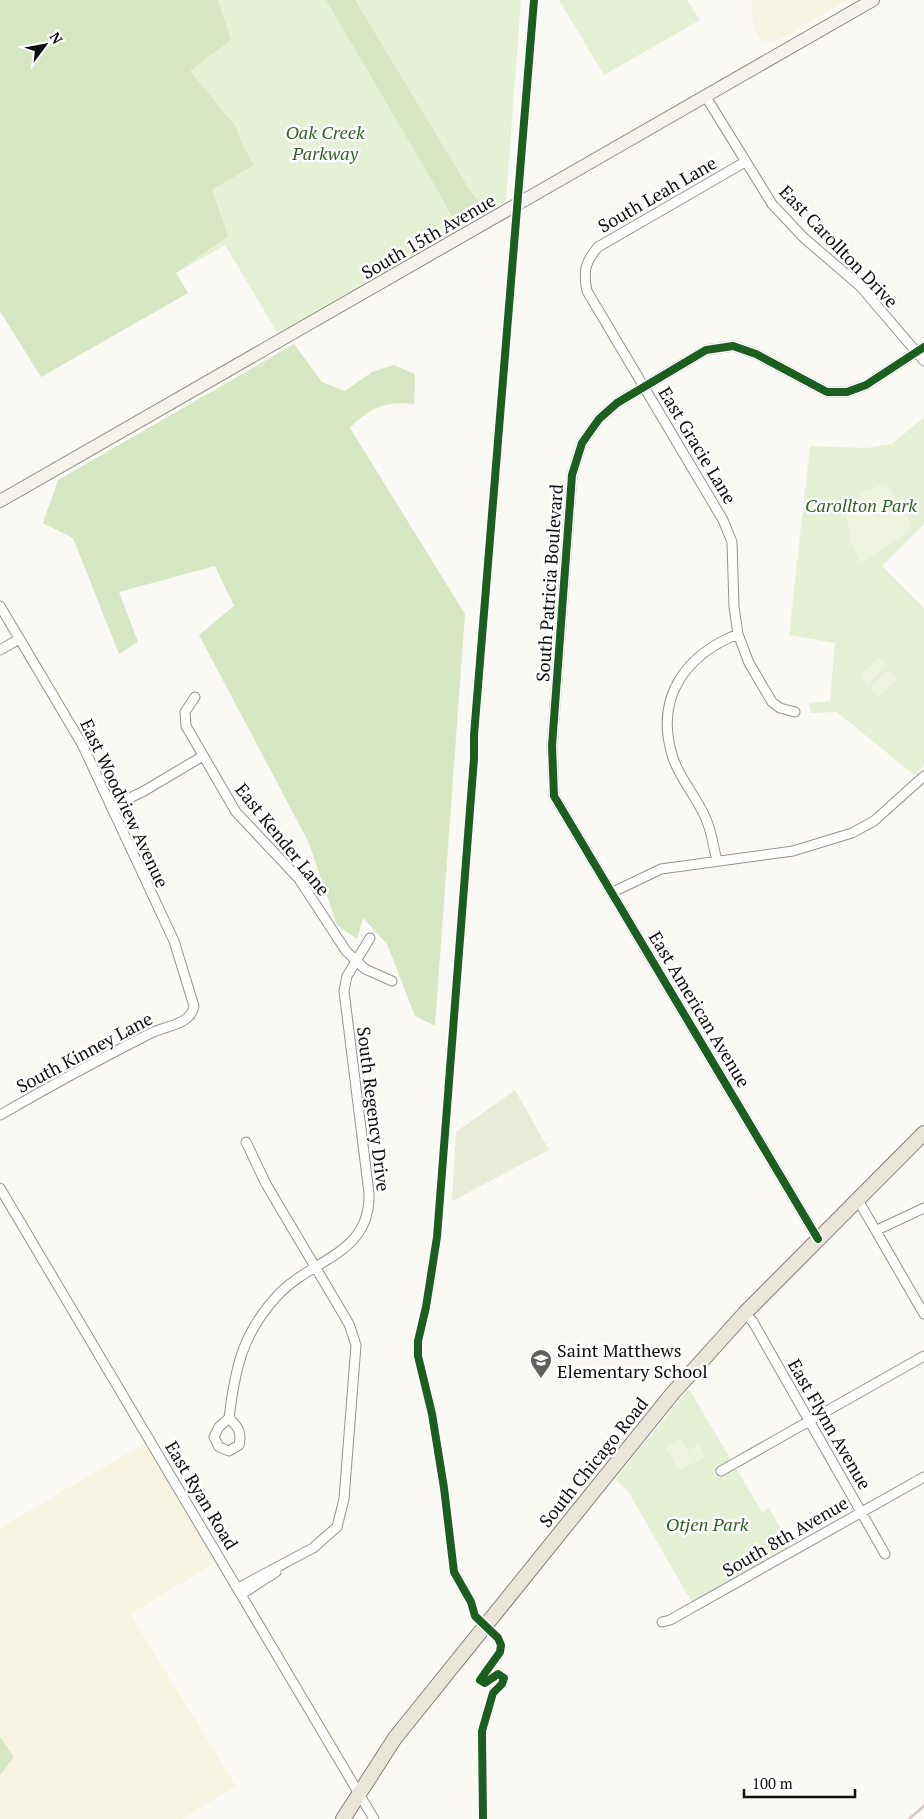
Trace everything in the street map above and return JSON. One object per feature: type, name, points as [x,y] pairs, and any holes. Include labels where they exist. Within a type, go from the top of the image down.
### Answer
[{"type":"main road","name":"South Chicago Road","points":[[343,1819],[395,1738],[672,1394],[745,1313],[924,1133]]},
{"type":"street","name":"South 15th Avenue","points":[[0,501],[873,0]]},
{"type":"street","name":"East Carollton Drive","points":[[706,97],[772,204],[804,238],[860,286],[921,350],[924,361]]},
{"type":"street","name":"South Leah Lane","points":[[588,258],[598,247],[745,162]]},
{"type":"street","name":"East Gracie Lane","points":[[588,258],[584,274],[587,291],[723,520],[732,542],[734,607],[738,634],[750,663],[772,702],[780,708],[795,712]]},
{"type":"street","name":"South Patricia Boulevard","points":[[554,796],[552,746],[572,475],[582,443],[598,419],[617,403],[706,350],[733,346],[756,354],[827,392],[847,392],[866,386],[921,350]]},
{"type":"street","name":"East Woodview Avenue","points":[[0,606],[82,744],[182,959],[194,1006],[191,1015],[184,1020]]},
{"type":"street","points":[[717,860],[707,820],[680,774],[671,750],[668,720],[674,687],[690,664],[715,643],[738,634]]},
{"type":"street","points":[[0,650],[19,639]]},
{"type":"street","name":"East Kender Lane","points":[[195,697],[185,712],[184,721],[202,756],[236,812],[256,835],[294,872],[341,944],[355,960],[372,974],[392,981]]},
{"type":"street","points":[[111,807],[144,791],[202,756]]},
{"type":"street","points":[[613,892],[661,869],[793,851],[852,833],[874,821],[924,776]]},
{"type":"street","name":"East American Avenue","points":[[554,796],[613,892],[818,1239]]},
{"type":"street","name":"South Regency Drive","points":[[229,1418],[235,1372],[253,1330],[278,1296],[296,1280],[353,1242],[366,1221],[370,1205],[345,1007],[345,984],[355,960],[370,938]]},
{"type":"street","name":"South Kinney Lane","points":[[0,1115],[97,1060],[158,1030],[184,1020]]},
{"type":"street","points":[[240,1591],[271,1577],[279,1568],[323,1541],[337,1527],[344,1499],[356,1345],[349,1324],[256,1165],[246,1142]]},
{"type":"street","name":"East Ryan Road","points":[[0,1188],[374,1819]]},
{"type":"street","points":[[858,1200],[924,1314]]},
{"type":"street","points":[[877,1230],[924,1208]]},
{"type":"street","name":"East Flynn Avenue","points":[[745,1313],[753,1322],[885,1554]]},
{"type":"street","points":[[721,1471],[924,1356]]},
{"type":"street","name":"South 8th Avenue","points":[[662,1622],[670,1620],[924,1477]]},
{"type":"shaded area","points":[[752,0],[848,0],[779,40],[766,42],[760,39],[753,27]]},
{"type":"shaded area","points":[[147,1442],[218,1561],[130,1614],[236,1786],[182,1819],[0,1819],[0,1775],[14,1757],[0,1737],[0,1528]]},
{"type":"green space","name":"Oak Creek Parkway","points":[[0,0],[521,0],[506,201],[280,337],[225,245],[176,273],[188,293],[41,377],[0,311]]},
{"type":"green space","points":[[0,0],[218,0],[231,40],[190,71],[236,127],[242,144],[254,165],[212,190],[228,236],[176,273],[188,293],[41,377],[0,311]]},
{"type":"green space","points":[[326,0],[355,0],[469,189],[480,203],[452,224],[451,215],[437,189]]},
{"type":"green space","points":[[559,0],[687,0],[700,20],[604,75]]},
{"type":"green space","points":[[294,344],[322,382],[345,391],[372,372],[394,365],[415,374],[414,404],[404,403],[379,407],[364,415],[350,428],[465,614],[435,1026],[415,1016],[387,944],[363,918],[357,939],[337,925],[308,841],[199,635],[234,606],[215,566],[119,592],[138,642],[119,654],[73,538],[43,523],[58,480]]},
{"type":"green space","name":"Carollton Park","points":[[924,417],[924,524],[882,566],[924,608],[924,765],[914,775],[837,712],[811,713],[809,703],[830,701],[835,643],[789,635],[810,446],[867,448],[892,444]]},
{"type":"green space","points":[[887,482],[912,525],[910,532],[860,563],[850,541],[847,517],[863,492]]},
{"type":"green space","points":[[878,658],[886,666],[868,685],[859,676]]},
{"type":"green space","points":[[889,670],[898,678],[879,697],[870,688]]},
{"type":"green space","points":[[515,1090],[549,1150],[452,1201],[456,1132]]},
{"type":"green space","name":"Otjen Park","points":[[689,1389],[762,1512],[769,1508],[791,1547],[692,1603],[628,1491],[615,1479]]},
{"type":"green space","points":[[681,1439],[695,1462],[679,1471],[665,1448]]},
{"type":"green space","points":[[699,1444],[706,1456],[696,1462],[689,1450]]},
{"type":"green space","points":[[0,1737],[14,1757],[0,1775]]},
{"type":"railway","points":[[909,1819],[924,1806]]},
{"type":"cycle path","points":[[483,1819],[482,1731],[493,1693],[502,1684],[504,1678],[498,1674],[485,1683],[480,1680],[500,1652],[501,1645],[498,1638],[475,1616],[471,1602],[454,1572],[444,1488],[432,1414],[418,1356],[418,1341],[426,1307],[437,1237],[474,758],[474,735],[534,0]]},
{"type":"cycle path","points":[[818,1239],[554,796],[552,746],[572,475],[582,443],[599,419],[617,403],[706,350],[733,346],[756,354],[827,392],[847,392],[866,385],[924,347]]},
{"type":"place","name":"Saint Matthews Elementary School","points":[[541,1379]]}]
